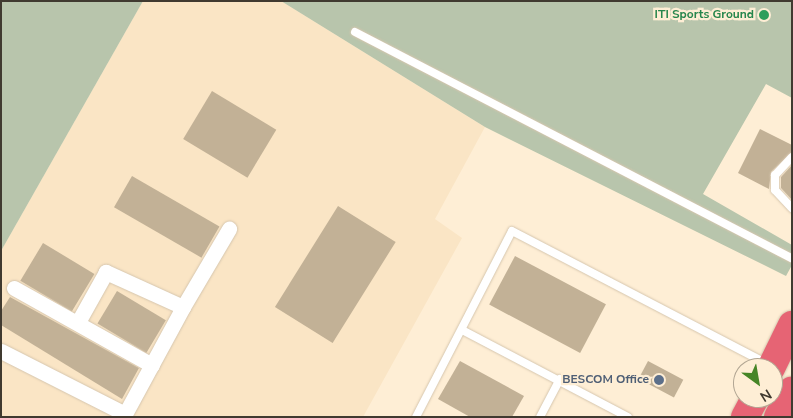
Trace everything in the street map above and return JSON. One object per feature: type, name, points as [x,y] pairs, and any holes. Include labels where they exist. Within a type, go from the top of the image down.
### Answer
[{"type":"highway","points":[[776,358],[792,325]]},
{"type":"highway","points":[[778,417],[792,392]]},
{"type":"street","points":[[1,351],[126,416],[183,307],[229,229]]},
{"type":"street","points":[[78,322],[106,272],[183,307]]},
{"type":"street","points":[[14,288],[152,365]]},
{"type":"lane","points":[[354,32],[792,259]]},
{"type":"lane","points":[[792,157],[775,175],[775,182],[784,204],[792,208]]},
{"type":"lane","points":[[416,417],[464,331],[512,232],[755,358]]},
{"type":"lane","points":[[464,331],[560,379],[628,417]]},
{"type":"lane","points":[[540,417],[560,379]]},
{"type":"shaded area","points":[[143,1],[281,1],[485,127],[435,219],[462,238],[363,417],[1,417],[1,251]]},
{"type":"green space","points":[[1,1],[143,1],[1,251]]},
{"type":"green space","points":[[281,1],[792,1],[792,98],[766,84],[703,194],[792,245],[792,265],[786,276],[485,127]]},
{"type":"building","points":[[212,91],[276,130],[247,178],[183,139]]},
{"type":"building","points":[[760,129],[792,145],[792,152],[771,172],[769,189],[738,173]]},
{"type":"building","points":[[792,165],[792,200],[781,188],[781,177]]},
{"type":"building","points":[[132,176],[219,226],[201,258],[114,207]]},
{"type":"building","points":[[338,206],[396,242],[333,343],[275,307]]},
{"type":"building","points":[[43,243],[94,274],[72,312],[20,281]]},
{"type":"building","points":[[515,256],[606,304],[580,353],[489,305]]},
{"type":"building","points":[[117,291],[166,320],[146,353],[97,324]]},
{"type":"building","points":[[10,297],[139,368],[122,399],[1,325],[1,311]]},
{"type":"building","points":[[460,361],[524,396],[512,417],[470,417],[438,399]]},
{"type":"building","points":[[648,361],[683,380],[674,397],[639,379]]},
{"type":"place","name":"ITI Sports Ground","points":[[764,15]]},
{"type":"place","name":"BESCOM Office","points":[[659,380]]}]
